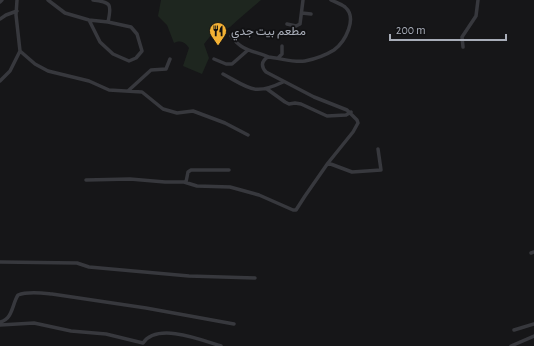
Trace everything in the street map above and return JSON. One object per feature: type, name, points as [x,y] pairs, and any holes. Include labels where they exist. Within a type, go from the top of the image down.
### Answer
[{"type":"street","points":[[0,81],[10,71],[20,51],[17,0]]},
{"type":"street","points":[[48,0],[65,13],[89,20],[131,27],[137,34],[142,51],[136,58],[129,61],[111,52],[100,42],[89,20]]},
{"type":"street","points":[[93,0],[109,4],[110,8],[108,22]]},
{"type":"street","points":[[287,24],[292,26],[300,24],[303,0]]},
{"type":"street","points":[[230,36],[237,44],[248,50],[270,57],[305,61],[329,52],[340,44],[350,26],[350,16],[345,7],[331,0]]},
{"type":"street","points":[[463,47],[462,37],[476,16],[478,0]]},
{"type":"street","points":[[0,19],[17,11]]},
{"type":"street","points":[[302,13],[311,14]]},
{"type":"street","points":[[277,58],[282,54],[282,46]]},
{"type":"street","points":[[214,59],[226,64],[232,64],[248,50]]},
{"type":"street","points":[[20,51],[35,64],[48,71],[89,81],[109,90],[129,90],[143,93],[165,110],[177,112],[193,111],[225,123],[248,135]]},
{"type":"street","points":[[86,180],[130,179],[186,182],[197,186],[230,187],[253,193],[296,210],[328,163],[345,144],[356,128],[357,120],[351,112],[314,97],[283,82],[264,70],[263,62],[266,58],[270,57]]},
{"type":"street","points":[[129,90],[151,70],[166,69],[170,59]]},
{"type":"street","points":[[223,74],[257,90],[267,89],[283,82]]},
{"type":"street","points":[[267,89],[289,104],[301,104],[327,116],[346,115],[351,112]]},
{"type":"street","points":[[328,163],[352,172],[381,170],[378,149]]},
{"type":"street","points":[[186,182],[188,172],[190,170],[229,170]]},
{"type":"street","points":[[0,262],[77,263],[90,267],[189,276],[255,278]]},
{"type":"street","points":[[0,323],[10,316],[18,295],[23,293],[42,293],[146,308],[234,324]]},
{"type":"street","points":[[0,323],[34,323],[71,331],[106,334],[143,345],[146,339],[151,335],[173,334],[187,336],[221,346]]},
{"type":"street","points":[[514,330],[534,324]]},
{"type":"street","points":[[512,346],[534,336]]},
{"type":"shaded area","points":[[161,0],[261,0],[230,27],[223,31],[216,29],[204,44],[209,58],[202,74],[183,66],[189,48],[183,42],[174,43],[167,25],[158,16]]},
{"type":"place","name":"مطعم بيت جدي","points":[[218,46]]}]
